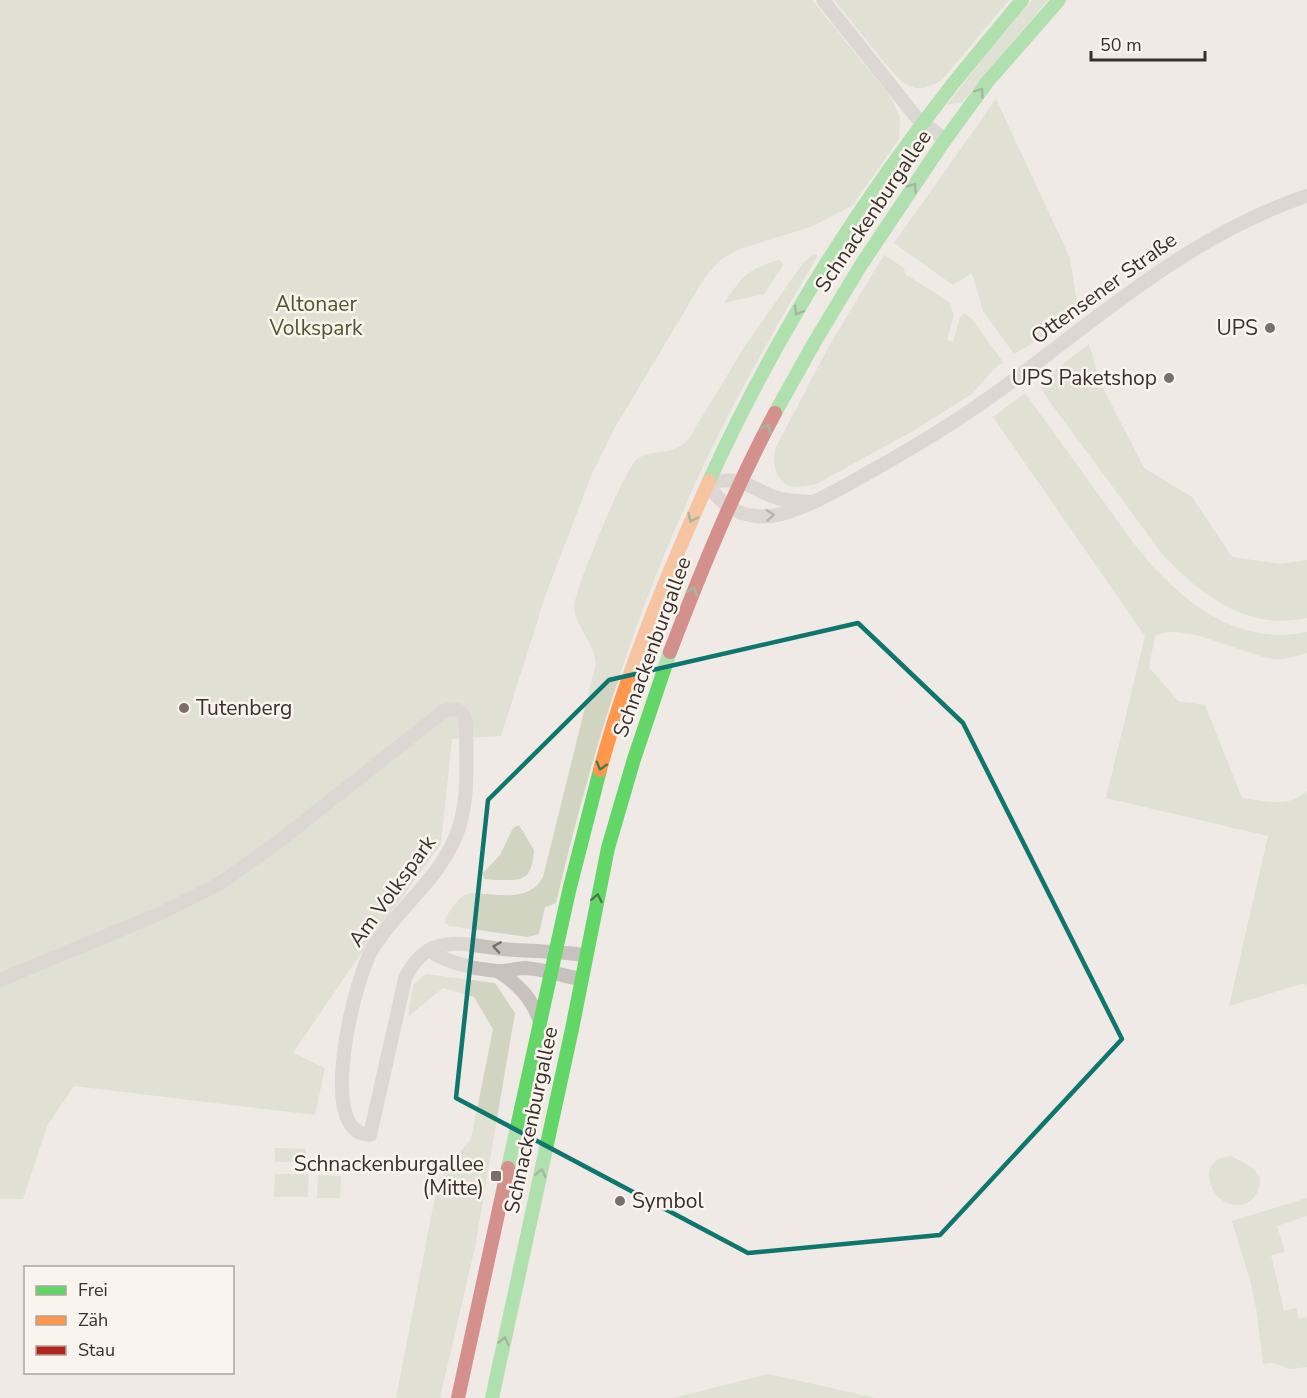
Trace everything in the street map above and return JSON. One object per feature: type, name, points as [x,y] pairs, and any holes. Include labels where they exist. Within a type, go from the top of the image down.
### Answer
[{"type":"main road","name":"Schnackenburgallee","points":[[458,1398],[582,835],[624,691],[677,553],[759,379],[831,254],[954,80],[1022,0]]},
{"type":"main road","name":"Schnackenburgallee","points":[[492,1398],[608,850],[645,725],[693,589],[728,507],[776,409],[843,292],[880,234],[986,83],[1059,0]]},
{"type":"street","points":[[823,0],[896,92],[923,122],[945,140]]},
{"type":"street","name":"Ottensener Straße","points":[[728,507],[749,515],[781,514],[840,489],[955,422],[1106,310],[1207,241],[1274,208],[1307,196]]},
{"type":"street","points":[[728,507],[717,497],[708,483],[727,479],[741,481],[781,498],[810,502]]},
{"type":"street","name":"Am Volkspark","points":[[0,980],[159,914],[219,884],[278,842],[444,711],[456,709],[465,718],[466,725],[465,785],[461,824],[450,850],[440,865],[373,948],[364,964],[354,997],[340,1078],[344,1112],[352,1127],[358,1133],[370,1135],[405,979],[415,961],[439,945],[457,942],[514,950],[555,951],[585,955]]},
{"type":"street","points":[[430,951],[454,962],[499,972],[524,968],[581,979]]},
{"type":"street","points":[[499,972],[519,986],[530,998],[540,1022]]},
{"type":"highlighted area","points":[[858,623],[963,723],[1122,1039],[940,1235],[748,1253],[456,1098],[488,800],[609,680]]},
{"type":"green space","name":"Altonaer Volkspark","points":[[0,0],[812,0],[890,96],[900,116],[899,139],[853,205],[813,226],[737,250],[720,260],[705,277],[614,429],[591,476],[546,594],[501,736],[452,739],[441,844],[355,962],[293,1053],[325,1068],[315,1115],[74,1086],[47,1126],[23,1199],[0,1199]]},
{"type":"green space","points":[[834,0],[1009,0],[941,81],[923,88],[915,88],[902,82]]},
{"type":"green space","points":[[1032,0],[1048,0],[962,102],[947,105],[992,47]]},
{"type":"green space","points":[[996,99],[1070,258],[1077,302],[1054,331],[1014,354],[983,311],[972,273],[953,285],[894,243]]},
{"type":"green space","points":[[817,254],[732,408],[701,470],[666,551],[628,649],[596,750],[556,903],[545,907],[539,934],[528,937],[449,926],[445,923],[445,918],[464,895],[472,893],[521,894],[537,885],[543,877],[596,663],[592,648],[575,615],[576,598],[601,531],[631,467],[637,459],[643,456],[676,449],[688,440],[745,346],[803,263]]},
{"type":"green space","points":[[884,255],[904,268],[905,274],[949,302],[954,315],[947,340],[953,342],[960,317],[964,313],[972,319],[1003,362],[972,394],[913,431],[818,483],[800,487],[789,486],[780,479],[775,469],[776,447],[829,346]]},
{"type":"green space","points":[[779,260],[783,265],[764,294],[724,303],[736,286],[752,271]]},
{"type":"green space","points":[[1089,344],[1100,382],[1144,468],[1192,497],[1232,557],[1281,564],[1307,560],[1307,618],[1285,621],[1246,615],[1210,596],[1163,555],[1038,383]]},
{"type":"green space","points":[[1025,393],[1135,545],[1169,583],[1188,600],[1232,625],[1256,632],[1281,635],[1307,632],[1307,653],[1291,658],[1275,659],[1197,635],[1167,632],[1155,636],[1149,667],[1178,701],[1205,705],[1242,798],[1276,802],[1293,800],[1307,791],[1307,988],[1305,983],[1229,1006],[1268,836],[1106,798],[1145,636],[993,417]]},
{"type":"green space","points":[[519,825],[534,850],[530,870],[519,879],[484,879],[483,873],[500,855],[513,828]]},
{"type":"green space","points":[[426,974],[495,983],[515,1013],[475,1247],[440,1398],[396,1398],[435,1197],[447,1167],[471,1139],[493,1029],[474,997],[443,988],[408,1017],[413,985]]},
{"type":"green space","points":[[275,1148],[306,1149],[306,1162],[275,1162]]},
{"type":"green space","points":[[1231,1156],[1253,1168],[1260,1178],[1256,1195],[1244,1204],[1229,1204],[1222,1200],[1215,1193],[1209,1180],[1213,1163]]},
{"type":"green space","points":[[275,1174],[309,1174],[308,1197],[274,1197]]},
{"type":"green space","points":[[318,1175],[341,1176],[340,1198],[317,1198]]},
{"type":"green space","points":[[1307,1198],[1307,1216],[1277,1226],[1285,1252],[1271,1255],[1284,1311],[1296,1308],[1299,1319],[1307,1317],[1307,1367],[1290,1369],[1274,1363],[1263,1364],[1257,1313],[1250,1280],[1232,1221]]},
{"type":"green space","points":[[768,1374],[876,1398],[673,1398]]},
{"type":"traffic: fast","points":[[709,481],[734,428],[789,326],[850,226],[917,131],[1022,0]]},
{"type":"traffic: fast","points":[[775,413],[861,265],[940,147],[988,81],[1059,0]]},
{"type":"traffic: fast","points":[[492,1398],[572,1029],[608,848],[634,759],[670,652]]},
{"type":"traffic: fast","points":[[508,1168],[569,891],[600,770]]},
{"type":"traffic: slow","points":[[600,770],[649,623],[709,481]]},
{"type":"traffic: jam","points":[[670,652],[719,531],[775,413]]},
{"type":"traffic: jam","points":[[458,1398],[508,1168]]},
{"type":"place","name":"UPS","points":[[1270,328]]},
{"type":"place","name":"UPS Paketshop","points":[[1169,378]]},
{"type":"place","name":"Tutenberg","points":[[184,708]]},
{"type":"place","name":"Schnackenburgallee (Mitte)","points":[[496,1176]]},
{"type":"place","name":"Symbol","points":[[620,1201]]}]
